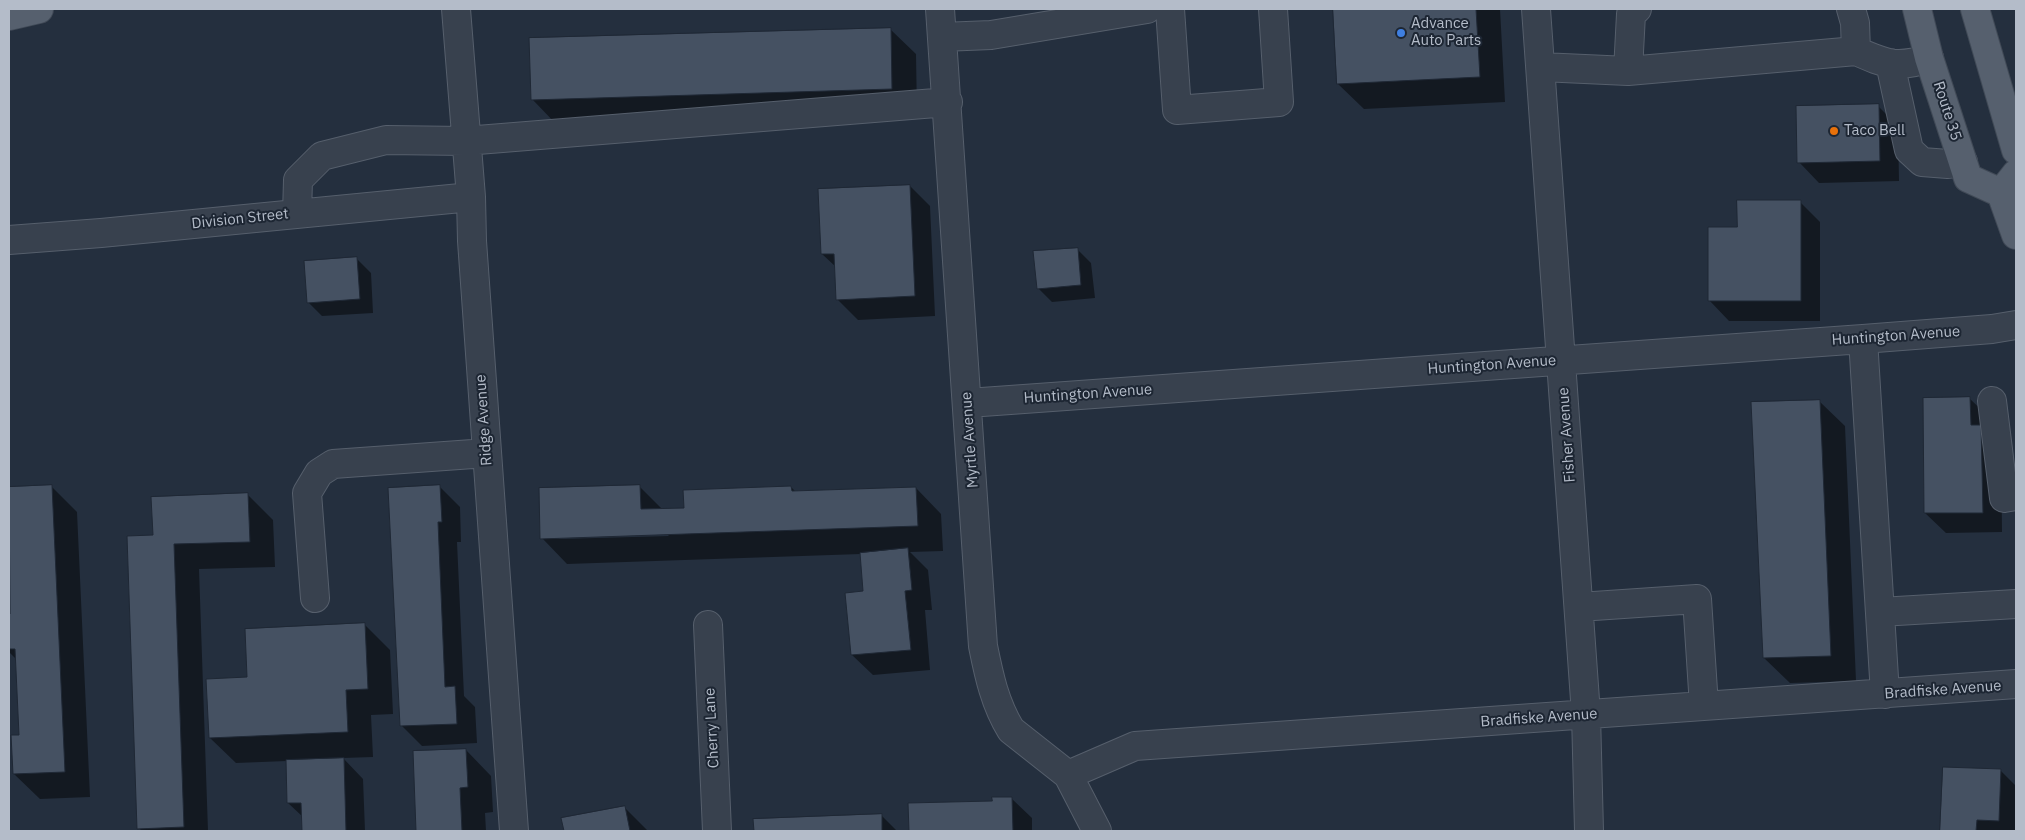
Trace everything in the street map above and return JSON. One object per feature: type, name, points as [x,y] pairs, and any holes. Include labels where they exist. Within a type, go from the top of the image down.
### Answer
[{"type":"main road","points":[[9,16],[39,9]]},
{"type":"main road","name":"Route 35","points":[[1917,9],[1929,58],[1968,178],[2008,183],[2015,229]]},
{"type":"main road","points":[[1975,9],[2016,150]]},
{"type":"street","name":"Ridge Avenue","points":[[456,9],[465,141],[471,197],[472,241],[514,831]]},
{"type":"street","name":"Myrtle Avenue","points":[[940,9],[948,102],[983,646],[990,684],[1005,721],[1011,730],[1068,775],[1097,831]]},
{"type":"street","points":[[942,37],[991,34],[1147,9]]},
{"type":"street","points":[[1170,9],[1177,110],[1279,102],[1273,9]]},
{"type":"street","name":"Fisher Avenue","points":[[1536,9],[1586,714],[1589,831]]},
{"type":"street","points":[[1851,9],[1855,23],[1856,51]]},
{"type":"street","points":[[1628,71],[1634,11]]},
{"type":"street","points":[[1541,67],[1628,71],[1856,51],[1884,63],[1911,64],[1929,58]]},
{"type":"street","points":[[1890,63],[1909,150],[1922,162],[1948,164],[1963,162]]},
{"type":"street","points":[[297,214],[298,180],[322,156],[386,140],[465,141],[948,102]]},
{"type":"street","name":"Division Street","points":[[9,240],[101,233],[471,197]]},
{"type":"street","name":"Huntington Avenue","points":[[968,403],[1863,339],[1992,329],[2016,325]]},
{"type":"street","points":[[1863,339],[1885,694]]},
{"type":"street","points":[[1992,401],[2004,498],[2016,496]]},
{"type":"street","points":[[315,598],[307,493],[318,473],[333,464],[487,453]]},
{"type":"street","points":[[1579,607],[1697,599],[1704,706]]},
{"type":"street","points":[[1880,612],[2016,604]]},
{"type":"street","name":"Cherry Lane","points":[[708,625],[717,831]]},
{"type":"street","name":"Bradfiske Avenue","points":[[1068,775],[1135,746],[2016,684]]},
{"type":"building","points":[[1333,9],[1476,9],[1480,77],[1337,84]]},
{"type":"building","points":[[891,28],[892,89],[531,100],[529,38]]},
{"type":"building","points":[[1879,104],[1880,161],[1797,163],[1796,106]]},
{"type":"building","points":[[910,185],[915,296],[836,300],[834,254],[821,254],[818,189]]},
{"type":"building","points":[[1737,200],[1801,200],[1801,301],[1708,301],[1708,227],[1737,227]]},
{"type":"building","points":[[1078,248],[1081,285],[1037,289],[1033,251]]},
{"type":"building","points":[[357,257],[360,299],[307,303],[304,261]]},
{"type":"building","points":[[1970,397],[1971,425],[1981,425],[1983,513],[1924,513],[1923,398]]},
{"type":"building","points":[[1820,400],[1831,656],[1763,658],[1751,402]]},
{"type":"building","points":[[52,485],[65,772],[13,774],[11,735],[19,735],[15,649],[9,649],[9,487]]},
{"type":"building","points":[[440,485],[442,522],[438,522],[445,687],[455,686],[457,724],[400,726],[388,488]]},
{"type":"building","points":[[640,485],[641,509],[684,508],[683,490],[791,486],[792,491],[916,487],[918,526],[540,539],[539,488]]},
{"type":"building","points":[[248,493],[250,542],[174,544],[184,827],[137,829],[127,536],[153,535],[151,497]]},
{"type":"building","points":[[908,548],[912,590],[905,591],[911,650],[851,655],[845,593],[863,591],[860,553]]},
{"type":"building","points":[[365,623],[368,689],[346,690],[348,732],[209,738],[206,679],[247,677],[245,629]]},
{"type":"building","points":[[466,749],[468,787],[460,788],[462,831],[416,831],[413,751]]},
{"type":"building","points":[[344,758],[346,831],[302,831],[301,803],[287,803],[286,760]]},
{"type":"building","points":[[1943,767],[2001,769],[1999,821],[1977,820],[1976,831],[1940,831]]},
{"type":"building","points":[[992,797],[1012,797],[1013,831],[909,831],[908,803],[992,801]]},
{"type":"building","points":[[625,806],[630,831],[564,831],[561,818]]},
{"type":"building","points":[[882,814],[882,831],[754,831],[753,819]]},
{"type":"place","name":"Advance Auto Parts","points":[[1401,33]]},
{"type":"place","name":"Taco Bell","points":[[1834,131]]}]
